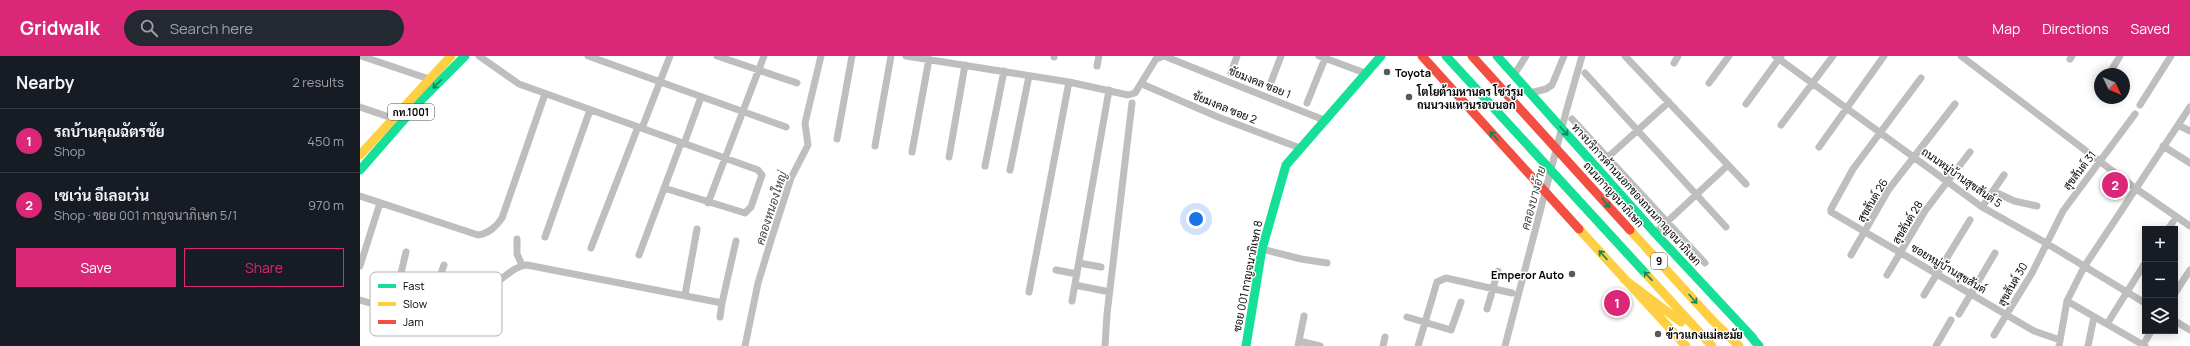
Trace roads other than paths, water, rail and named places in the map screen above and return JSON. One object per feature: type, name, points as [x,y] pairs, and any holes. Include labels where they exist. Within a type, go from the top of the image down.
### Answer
[{"type":"main road","name":"กท.1001","points":[[360,155],[392,118],[451,56]]},
{"type":"main road","name":"กท.1001","points":[[360,170],[422,99],[465,56]]},
{"type":"main road","name":"ซอย 001 กาญจนาภิเษก 8","points":[[1246,346],[1262,248],[1286,165],[1381,56]]},
{"type":"main road","points":[[1422,56],[1686,346]]},
{"type":"main road","name":"9","points":[[1446,56],[1711,346]]},
{"type":"main road","name":"ถนนกาญจนาภิเษก","points":[[1472,56],[1713,321],[1739,346]]},
{"type":"main road","name":"ทางบริการด้านนอกของถนนกาญจนาภิเษก","points":[[1497,56],[1655,233],[1748,333],[1762,346]]},
{"type":"main road","points":[[1624,279],[1656,302],[1711,346]]},
{"type":"main road","points":[[1748,333],[1759,346]]},
{"type":"street","points":[[361,56],[428,79]]},
{"type":"street","points":[[479,56],[515,82],[760,172],[762,175],[751,207],[745,213],[739,213],[664,188]]},
{"type":"street","points":[[588,56],[786,128]]},
{"type":"street","points":[[591,248],[670,56]]},
{"type":"street","points":[[717,56],[797,83]]},
{"type":"street","points":[[708,203],[764,56]]},
{"type":"street","points":[[837,139],[852,56]]},
{"type":"street","points":[[875,146],[892,56]]},
{"type":"street","points":[[906,56],[1069,82],[1128,95],[1135,93],[1142,84],[1156,59],[1164,56]]},
{"type":"street","points":[[1097,66],[1099,56]]},
{"type":"street","name":"ชัยมงคล ซอย 1","points":[[1164,56],[1324,120]]},
{"type":"street","points":[[1231,73],[1237,56]]},
{"type":"street","points":[[1270,86],[1281,56]]},
{"type":"street","points":[[1514,75],[1526,56]]},
{"type":"street","points":[[1530,92],[1546,89],[1552,85],[1564,56]]},
{"type":"street","points":[[1625,56],[1727,166],[1746,184]]},
{"type":"street","points":[[1674,63],[1678,56]]},
{"type":"street","points":[[1709,83],[1729,56]]},
{"type":"street","points":[[1781,125],[1832,56]]},
{"type":"street","points":[[1819,147],[1884,56]]},
{"type":"street","points":[[1961,56],[2135,188],[2190,226]]},
{"type":"street","points":[[2113,68],[2120,56]]},
{"type":"street","points":[[2140,105],[2171,56]]},
{"type":"street","points":[[1307,104],[1323,57],[1366,73]]},
{"type":"street","points":[[1746,104],[1778,57]]},
{"type":"street","name":"ถนนหมู่บ้านสุขสันต์ 5","points":[[1778,57],[1812,84],[1982,208],[2046,243],[2142,301]]},
{"type":"street","points":[[912,152],[928,59]]},
{"type":"street","points":[[949,157],[965,65]]},
{"type":"street","points":[[985,166],[1004,71]]},
{"type":"street","points":[[1585,73],[1726,227]]},
{"type":"street","points":[[1010,170],[1029,76]]},
{"type":"street","points":[[1879,133],[1921,78]]},
{"type":"street","points":[[1029,292],[1069,82]]},
{"type":"street","name":"ชัยมงคล ซอย 2","points":[[1142,84],[1218,117],[1300,148]]},
{"type":"street","points":[[1072,301],[1109,90]]},
{"type":"street","points":[[360,196],[478,235],[486,232],[496,225],[502,218],[545,94]]},
{"type":"street","points":[[639,255],[664,188],[701,97]]},
{"type":"street","points":[[1608,157],[1668,102]]},
{"type":"street","name":"สุขสันต์ 26","points":[[1851,255],[1889,190],[1955,104]]},
{"type":"street","points":[[360,107],[392,118]]},
{"type":"street","points":[[2060,343],[2067,301],[2084,267],[2190,107]]},
{"type":"street","points":[[545,237],[590,110]]},
{"type":"street","name":"สุขสันต์ 31","points":[[2046,243],[2063,211],[2135,114]]},
{"type":"street","points":[[1572,119],[1704,262]]},
{"type":"street","points":[[2178,125],[2190,131]]},
{"type":"street","name":"ซอยหมู่บ้านสุขสันต์","points":[[1879,133],[1853,169],[1831,209],[1833,214],[1865,231],[2034,331],[2060,343]]},
{"type":"street","points":[[2163,146],[2190,163]]},
{"type":"street","name":"สุขสันต์ 28","points":[[1887,275],[1925,211],[1970,152]]},
{"type":"street","points":[[1655,233],[1727,166]]},
{"type":"street","points":[[1982,208],[2004,176]]},
{"type":"street","points":[[1993,191],[2014,201],[2038,206]]},
{"type":"street","points":[[360,266],[380,203]]},
{"type":"street","points":[[1924,295],[1970,220]]},
{"type":"street","points":[[2170,226],[2173,222]]},
{"type":"street","points":[[685,296],[697,229]]},
{"type":"street","points":[[517,239],[517,254],[522,265]]},
{"type":"street","points":[[720,317],[736,241]]},
{"type":"street","name":"สุขสันต์ 30","points":[[1994,335],[2032,273],[2046,243]]},
{"type":"street","points":[[1262,248],[1301,259],[1327,263]]},
{"type":"street","points":[[401,272],[406,252]]},
{"type":"street","points":[[1959,314],[1995,253]]},
{"type":"street","points":[[1078,263],[1101,267]]},
{"type":"street","points":[[442,272],[444,265]]},
{"type":"street","points":[[502,279],[522,265],[722,303]]},
{"type":"street","points":[[2107,324],[2126,291],[2142,267]]},
{"type":"street","points":[[1056,270],[1077,274]]},
{"type":"street","points":[[2178,288],[2190,270]]},
{"type":"street","points":[[1487,309],[1498,271]]},
{"type":"street","points":[[1418,346],[1437,282],[1446,278],[1512,293]]},
{"type":"street","points":[[1075,285],[1105,291]]},
{"type":"street","points":[[360,300],[370,303]]},
{"type":"street","points":[[2067,301],[2143,344],[2149,334]]},
{"type":"street","points":[[1407,317],[1451,330],[1461,302]]},
{"type":"street","points":[[1304,316],[1298,344],[1320,346]]},
{"type":"street","points":[[2088,346],[2094,316]]},
{"type":"street","points":[[1936,346],[1951,320]]},
{"type":"street","points":[[2178,323],[2190,330]]},
{"type":"street","points":[[1384,346],[1385,337]]},
{"type":"waterway","name":"คลองหนองใหญ่","points":[[745,346],[758,283],[772,237],[791,178],[808,145],[805,123],[821,56]]},
{"type":"waterway","name":"คลองบางอ้าย","points":[[1505,346],[1582,56]]},
{"type":"waterway","points":[[1105,346],[1107,314],[1132,103]]},
{"type":"place","name":"Toyota","points":[[1387,72]]},
{"type":"place","name":"โตโยต้ามหานคร โชว์รูม ถนนวงแหวนรอบนอก","points":[[1409,97]]},
{"type":"place","name":"เซเว่น อีเลอเว่น","points":[[2115,185]]},
{"type":"place","name":"Emperor Auto","points":[[1572,274]]},
{"type":"place","name":"รถบ้านคุณฉัตรชัย","points":[[1617,303]]},
{"type":"place","name":"ข้าวแกงแม่ละมัย","points":[[1658,334]]}]
